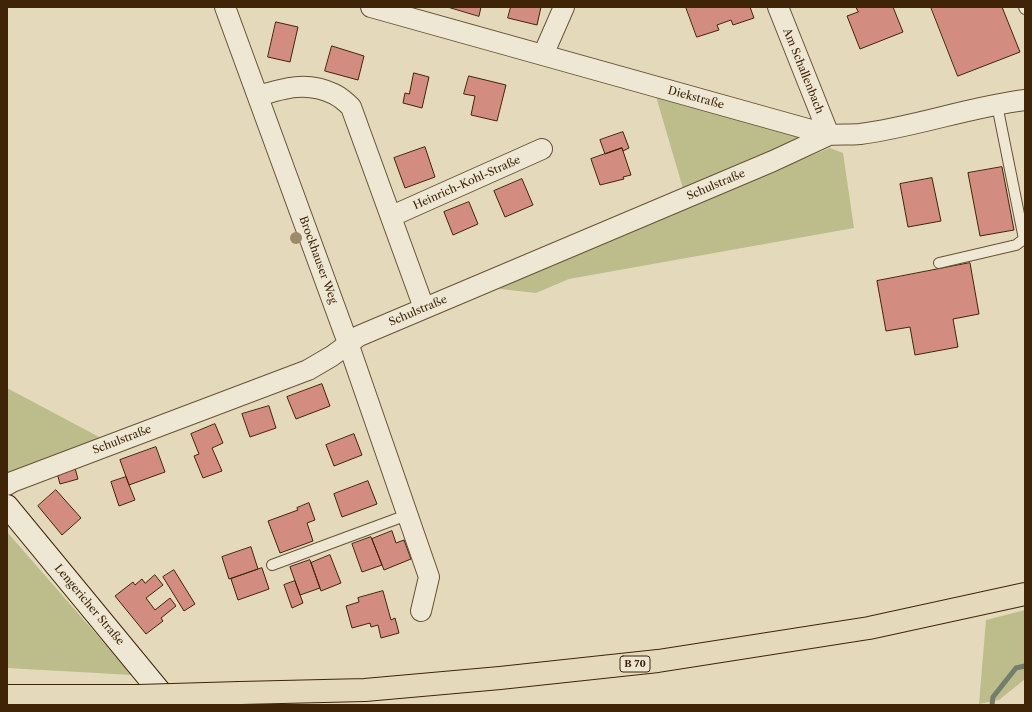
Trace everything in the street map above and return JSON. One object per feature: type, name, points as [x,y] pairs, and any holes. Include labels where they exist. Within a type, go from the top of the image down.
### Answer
[{"type":"main road","name":"Lengericher Straße","points":[[7,506],[171,705]]},
{"type":"main road","name":"B 70","points":[[7,696],[138,696],[373,689],[500,678],[658,661],[869,628],[1025,594]]},
{"type":"street","name":"Brockhauser Weg","points":[[226,7],[348,343],[429,577],[421,611]]},
{"type":"street","name":"Diekstraße","points":[[371,7],[829,135],[858,134],[888,130],[951,114],[1025,100]]},
{"type":"street","points":[[543,55],[564,7]]},
{"type":"street","name":"Am Schallenbach","points":[[778,7],[829,135]]},
{"type":"street","points":[[258,96],[290,87],[315,87],[334,94],[351,107],[392,216],[424,308]]},
{"type":"street","name":"Schulstraße","points":[[7,485],[308,370],[332,356],[359,336],[773,161],[829,135]]},
{"type":"street","name":"Heinrich-Kohl-Straße","points":[[392,216],[542,149]]},
{"type":"lane","points":[[939,263],[1016,245],[1024,239],[997,105]]},
{"type":"lane","points":[[272,565],[407,515]]},
{"type":"green space","points":[[655,93],[813,135],[684,192]]},
{"type":"green space","points":[[830,148],[843,153],[854,228],[569,279],[536,293],[482,287]]},
{"type":"green space","points":[[7,388],[101,438],[7,474]]},
{"type":"green space","points":[[7,532],[132,675],[7,668]]},
{"type":"green space","points":[[1025,610],[1025,679],[999,700],[979,704],[986,620]]},
{"type":"building","points":[[448,7],[481,7],[479,16]]},
{"type":"building","points":[[511,7],[541,7],[537,25],[508,18]]},
{"type":"building","points":[[686,7],[750,7],[754,18],[733,25],[731,20],[717,25],[719,30],[697,37]]},
{"type":"building","points":[[856,7],[893,7],[903,32],[860,49],[847,16],[858,12]]},
{"type":"building","points":[[931,7],[1002,7],[1020,52],[958,76]]},
{"type":"building","points":[[276,22],[298,27],[290,62],[268,57]]},
{"type":"building","points":[[332,46],[364,56],[358,80],[325,71]]},
{"type":"building","points":[[414,73],[429,77],[422,108],[403,103],[405,93],[409,94]]},
{"type":"building","points":[[469,76],[506,85],[497,121],[471,115],[475,96],[464,94]]},
{"type":"building","points":[[623,132],[629,148],[623,151],[622,148],[605,154],[600,140]]},
{"type":"building","points":[[425,147],[435,177],[405,188],[394,158]]},
{"type":"building","points":[[622,148],[631,175],[623,177],[624,179],[600,185],[591,159]]},
{"type":"building","points":[[1002,167],[1014,230],[980,236],[968,173]]},
{"type":"building","points":[[932,178],[941,221],[908,227],[900,184]]},
{"type":"building","points":[[522,179],[533,205],[505,217],[494,191]]},
{"type":"building","points":[[469,202],[478,224],[453,235],[444,212]]},
{"type":"building","points":[[970,263],[979,314],[953,319],[958,347],[915,355],[910,327],[886,331],[877,281]]},
{"type":"building","points":[[322,384],[330,406],[296,419],[287,397]]},
{"type":"building","points":[[269,406],[276,428],[250,437],[242,414]]},
{"type":"building","points":[[215,424],[223,443],[212,448],[222,471],[203,478],[194,456],[199,454],[191,434]]},
{"type":"building","points":[[354,434],[362,455],[334,466],[326,445]]},
{"type":"building","points":[[156,447],[165,472],[129,485],[120,460]]},
{"type":"building","points":[[75,468],[78,479],[60,484],[57,473]]},
{"type":"building","points":[[126,477],[135,500],[119,506],[111,482]]},
{"type":"building","points":[[368,481],[377,504],[342,517],[334,494]]},
{"type":"building","points":[[56,490],[81,518],[62,535],[38,506]]},
{"type":"building","points":[[309,503],[315,520],[307,523],[313,541],[280,553],[268,521],[298,510],[297,508]]},
{"type":"building","points":[[392,531],[396,543],[404,540],[411,559],[384,570],[372,539]]},
{"type":"building","points":[[371,537],[382,565],[362,572],[352,544]]},
{"type":"building","points":[[251,547],[258,569],[229,579],[222,557]]},
{"type":"building","points":[[330,555],[341,583],[321,591],[311,563]]},
{"type":"building","points":[[310,560],[320,588],[300,595],[290,567]]},
{"type":"building","points":[[262,568],[269,589],[238,600],[231,579]]},
{"type":"building","points":[[174,570],[195,604],[184,611],[163,577]]},
{"type":"building","points":[[155,575],[163,585],[146,598],[155,610],[170,598],[176,606],[161,618],[163,621],[146,634],[115,596],[133,582],[135,585],[142,579],[145,583]]},
{"type":"building","points":[[295,581],[303,603],[292,608],[284,585]]},
{"type":"building","points":[[383,591],[391,620],[395,618],[399,633],[381,638],[378,625],[371,627],[370,623],[352,628],[346,606],[359,602],[358,598]]},
{"type":"waterway","points":[[992,705],[993,697],[1016,668],[1025,666]]}]
